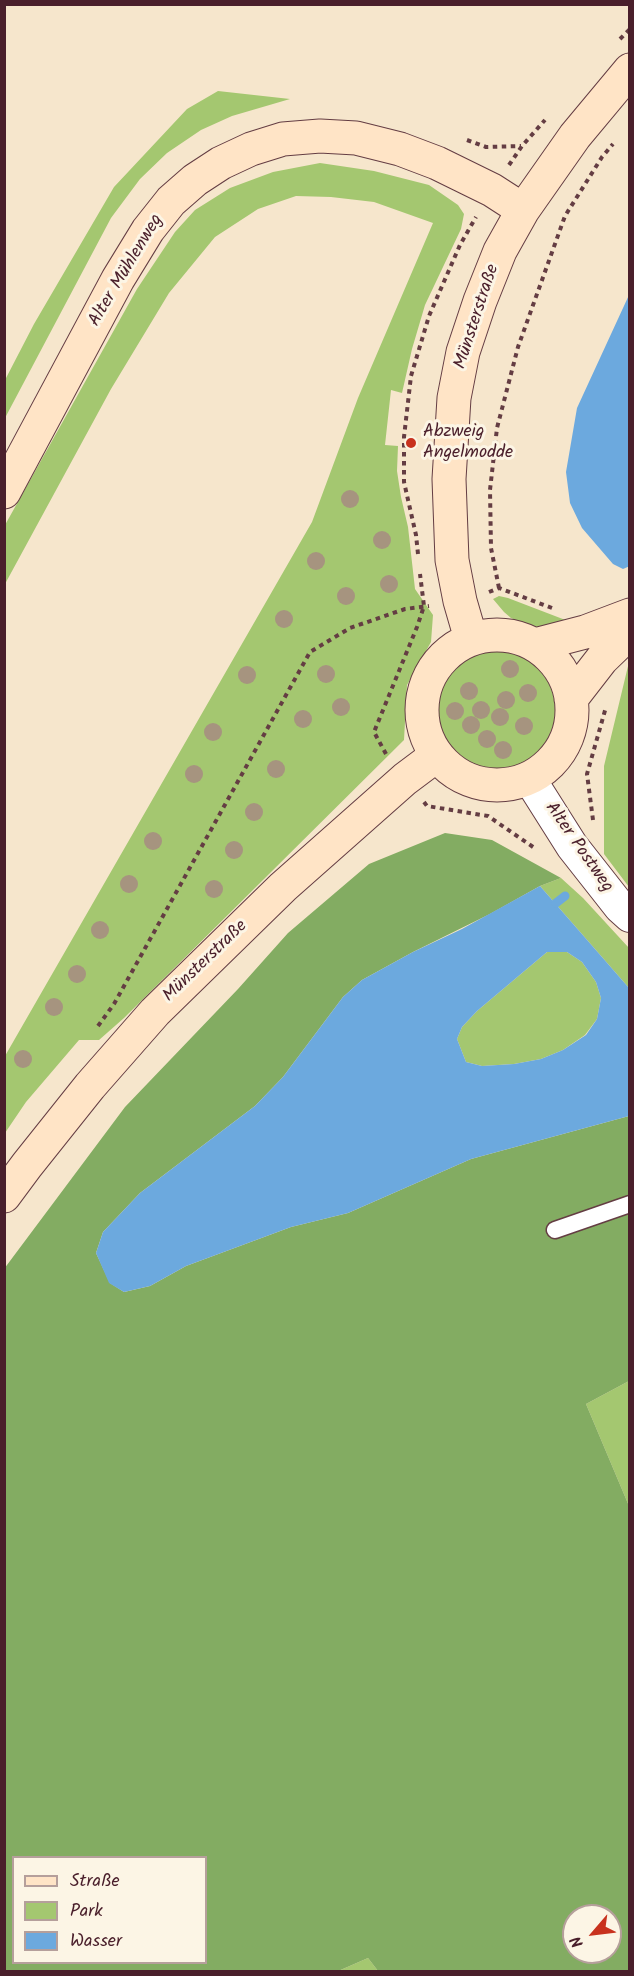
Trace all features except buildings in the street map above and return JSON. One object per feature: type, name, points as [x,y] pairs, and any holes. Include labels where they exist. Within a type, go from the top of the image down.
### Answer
[{"type":"street","name":"Münsterstraße","points":[[471,639],[460,601],[452,560],[448,479],[454,398],[463,351],[500,251],[524,210],[575,136],[630,70]]},
{"type":"street","name":"Alter Mühlenweg","points":[[4,492],[118,279],[148,230],[171,201],[195,180],[221,163],[251,149],[283,140],[320,136],[356,138],[400,149],[437,163],[492,190],[524,210]]},
{"type":"street","points":[[535,645],[585,632],[630,615]]},
{"type":"street","points":[[571,699],[602,659],[630,632]]},
{"type":"street","points":[[493,635],[514,637],[535,645],[552,659],[565,678],[571,699],[571,723],[563,746],[549,764],[530,778],[505,785],[479,783],[455,773],[436,755],[426,734],[422,711],[425,688],[435,667],[451,650],[471,639],[493,635]]},
{"type":"street","name":"Münsterstraße","points":[[4,1196],[90,1086],[155,1012],[283,887],[405,779],[436,755]]},
{"type":"street","name":"Alter Postweg","points":[[530,778],[572,846],[620,907],[630,916]]},
{"type":"lane","points":[[555,1230],[630,1204]]},
{"type":"path","points":[[464,139],[486,147],[522,146]]},
{"type":"path","points":[[499,588],[491,548],[490,490],[497,428],[518,346],[565,216],[602,157]]},
{"type":"path","points":[[94,1030],[114,1004],[310,652],[350,628],[405,609],[460,601],[499,588],[572,615],[585,632]]},
{"type":"path","points":[[424,606],[374,732],[389,759],[427,806],[488,816],[536,849]]},
{"type":"path","points":[[572,846],[594,825],[587,774],[614,677],[602,659]]},
{"type":"green space","points":[[218,91],[290,99],[232,116],[201,130],[167,153],[140,179],[111,218],[5,418],[5,380],[34,324],[114,187],[187,109]]},
{"type":"green space","points":[[320,163],[374,171],[429,185],[458,205],[464,214],[461,229],[425,305],[402,393],[391,390],[385,445],[398,446],[397,471],[408,527],[415,589],[433,615],[431,642],[407,685],[404,740],[124,1018],[99,1040],[79,1040],[26,1102],[5,1133],[5,1056],[312,522],[358,398],[433,223],[374,202],[296,196],[258,209],[215,237],[169,293],[111,389],[5,584],[5,525],[137,289],[175,232],[195,210],[230,188],[273,172]]},
{"type":"green space","points":[[499,596],[568,621],[541,630],[531,627],[511,618],[504,612],[493,599]]},
{"type":"green space","points":[[496,651],[519,655],[538,668],[551,687],[555,710],[551,733],[538,752],[519,765],[496,769],[473,765],[454,752],[441,733],[437,710],[441,687],[454,668],[473,655]]},
{"type":"green space","points":[[629,662],[629,887],[604,854],[604,766]]},
{"type":"green space","points":[[445,833],[492,840],[561,878],[540,886],[362,980],[343,997],[283,1077],[255,1106],[140,1193],[103,1232],[96,1253],[110,1283],[124,1292],[150,1286],[186,1266],[291,1227],[348,1213],[471,1159],[629,1116],[629,1381],[586,1404],[629,1506],[629,1971],[378,1971],[368,1958],[336,1972],[5,1971],[4,1269],[125,1107],[288,933],[369,864]]},
{"type":"green space","points":[[561,878],[583,898],[629,948],[629,988],[540,886]]},
{"type":"green space","points":[[547,952],[567,952],[582,962],[596,982],[601,998],[597,1019],[585,1035],[563,1050],[541,1059],[482,1066],[466,1062],[457,1039],[462,1027],[477,1011]]},
{"type":"green space","points":[[629,1381],[629,1506],[586,1404]]},
{"type":"green space","points":[[368,1958],[378,1971],[336,1972]]},
{"type":"water","points":[[629,295],[630,566],[623,569],[613,564],[582,528],[570,503],[566,472],[577,408]]},
{"type":"water","points":[[540,886],[629,988],[629,1116],[471,1159],[348,1213],[291,1227],[186,1266],[150,1286],[124,1292],[109,1283],[96,1253],[103,1232],[140,1193],[255,1106],[283,1077],[343,997],[362,980]],"holes":[[[547,952],[567,952],[582,962],[596,982],[601,998],[597,1019],[586,1035],[563,1050],[541,1059],[482,1066],[466,1062],[457,1039],[462,1027],[477,1011]]]},
{"type":"waterway","points":[[556,903],[565,896]]},
{"type":"place","name":"Abzweig Angelmodde","points":[[411,443]]}]
